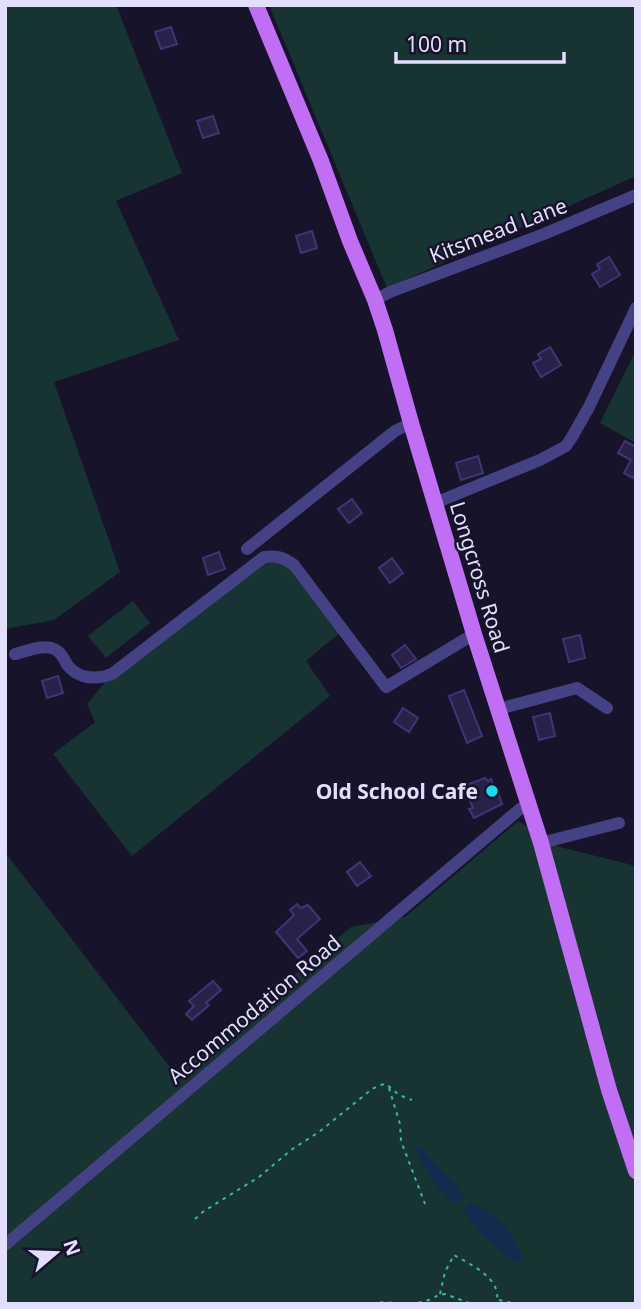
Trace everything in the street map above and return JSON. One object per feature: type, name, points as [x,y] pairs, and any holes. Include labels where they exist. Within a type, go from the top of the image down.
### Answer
[{"type":"main road","name":"Longcross Road","points":[[256,5],[321,161],[394,359],[474,634],[541,843],[609,1090],[636,1171]]},
{"type":"street","name":"Kitsmead Lane","points":[[374,300],[636,195]]},
{"type":"street","points":[[435,503],[540,460],[566,446],[589,407],[636,308]]},
{"type":"street","points":[[247,549],[395,431],[411,423]]},
{"type":"street","points":[[15,654],[45,647],[54,649],[70,668],[83,676],[102,678],[112,674],[264,557],[274,555],[294,565],[386,687],[474,634]]},
{"type":"street","points":[[499,709],[577,688],[607,708]]},
{"type":"street","name":"Accommodation Road","points":[[5,1245],[528,804]]},
{"type":"street","points":[[541,843],[619,823]]},
{"type":"path","points":[[195,1219],[260,1177],[372,1089],[386,1084],[399,1095],[412,1100]]},
{"type":"path","points":[[389,1087],[400,1125],[401,1141],[425,1204]]},
{"type":"path","points":[[440,1294],[445,1272],[454,1255],[487,1276],[496,1289],[497,1302],[516,1304]]},
{"type":"path","points":[[410,1304],[440,1294],[472,1304]]},
{"type":"path","points":[[363,1304],[403,1304]]},
{"type":"green space","points":[[5,5],[116,5],[182,173],[116,201],[179,340],[54,382],[120,572],[54,620],[5,629]]},
{"type":"green space","points":[[269,5],[636,5],[636,176],[387,288]]},
{"type":"green space","points":[[636,350],[636,443],[600,423]]},
{"type":"green space","points":[[264,557],[284,558],[343,630],[306,661],[330,696],[132,856],[53,754],[95,722],[87,704],[112,674]]},
{"type":"green space","points":[[133,601],[150,623],[106,658],[88,636]]},
{"type":"green space","points":[[518,821],[560,847],[636,866],[636,1304],[5,1304],[5,852],[176,1075],[351,927],[405,917]]},
{"type":"water","points":[[420,1147],[465,1196],[457,1204],[438,1187],[427,1172],[416,1149]]},
{"type":"water","points":[[469,1203],[495,1217],[515,1242],[523,1259],[515,1263],[482,1235],[464,1211]]},
{"type":"building","points":[[171,27],[177,44],[161,49],[155,32]]},
{"type":"building","points":[[213,116],[219,133],[203,138],[197,121]]},
{"type":"building","points":[[312,231],[317,248],[301,253],[296,236]]},
{"type":"building","points":[[609,257],[620,275],[600,287],[592,274],[600,269],[597,264]]},
{"type":"building","points":[[550,347],[561,365],[541,377],[533,363],[541,359],[538,354]]},
{"type":"building","points":[[625,441],[636,447],[636,472],[633,478],[624,473],[631,460],[618,453]]},
{"type":"building","points":[[478,456],[483,473],[461,480],[456,463]]},
{"type":"building","points":[[352,499],[362,513],[349,523],[338,509]]},
{"type":"building","points":[[219,552],[225,569],[208,575],[203,558]]},
{"type":"building","points":[[392,558],[403,573],[390,583],[379,568]]},
{"type":"building","points":[[580,635],[585,658],[569,662],[563,639]]},
{"type":"building","points":[[405,645],[416,659],[401,668],[392,655]]},
{"type":"building","points":[[58,676],[63,693],[47,698],[42,681]]},
{"type":"building","points":[[464,690],[482,736],[467,743],[449,696]]},
{"type":"building","points":[[403,708],[418,718],[409,732],[394,722]]},
{"type":"building","points":[[550,713],[555,736],[539,740],[533,717]]},
{"type":"building","points":[[485,778],[488,781],[491,779],[494,787],[496,786],[502,804],[474,818],[464,786]]},
{"type":"building","points":[[360,862],[371,876],[357,886],[347,872]]},
{"type":"building","points":[[297,904],[301,908],[308,905],[320,919],[297,939],[307,951],[298,958],[276,932],[294,915],[290,910]]},
{"type":"building","points":[[213,981],[221,990],[192,1020],[186,1014],[194,1006],[189,1001]]},
{"type":"place","name":"Old School Cafe","points":[[492,791]]}]
